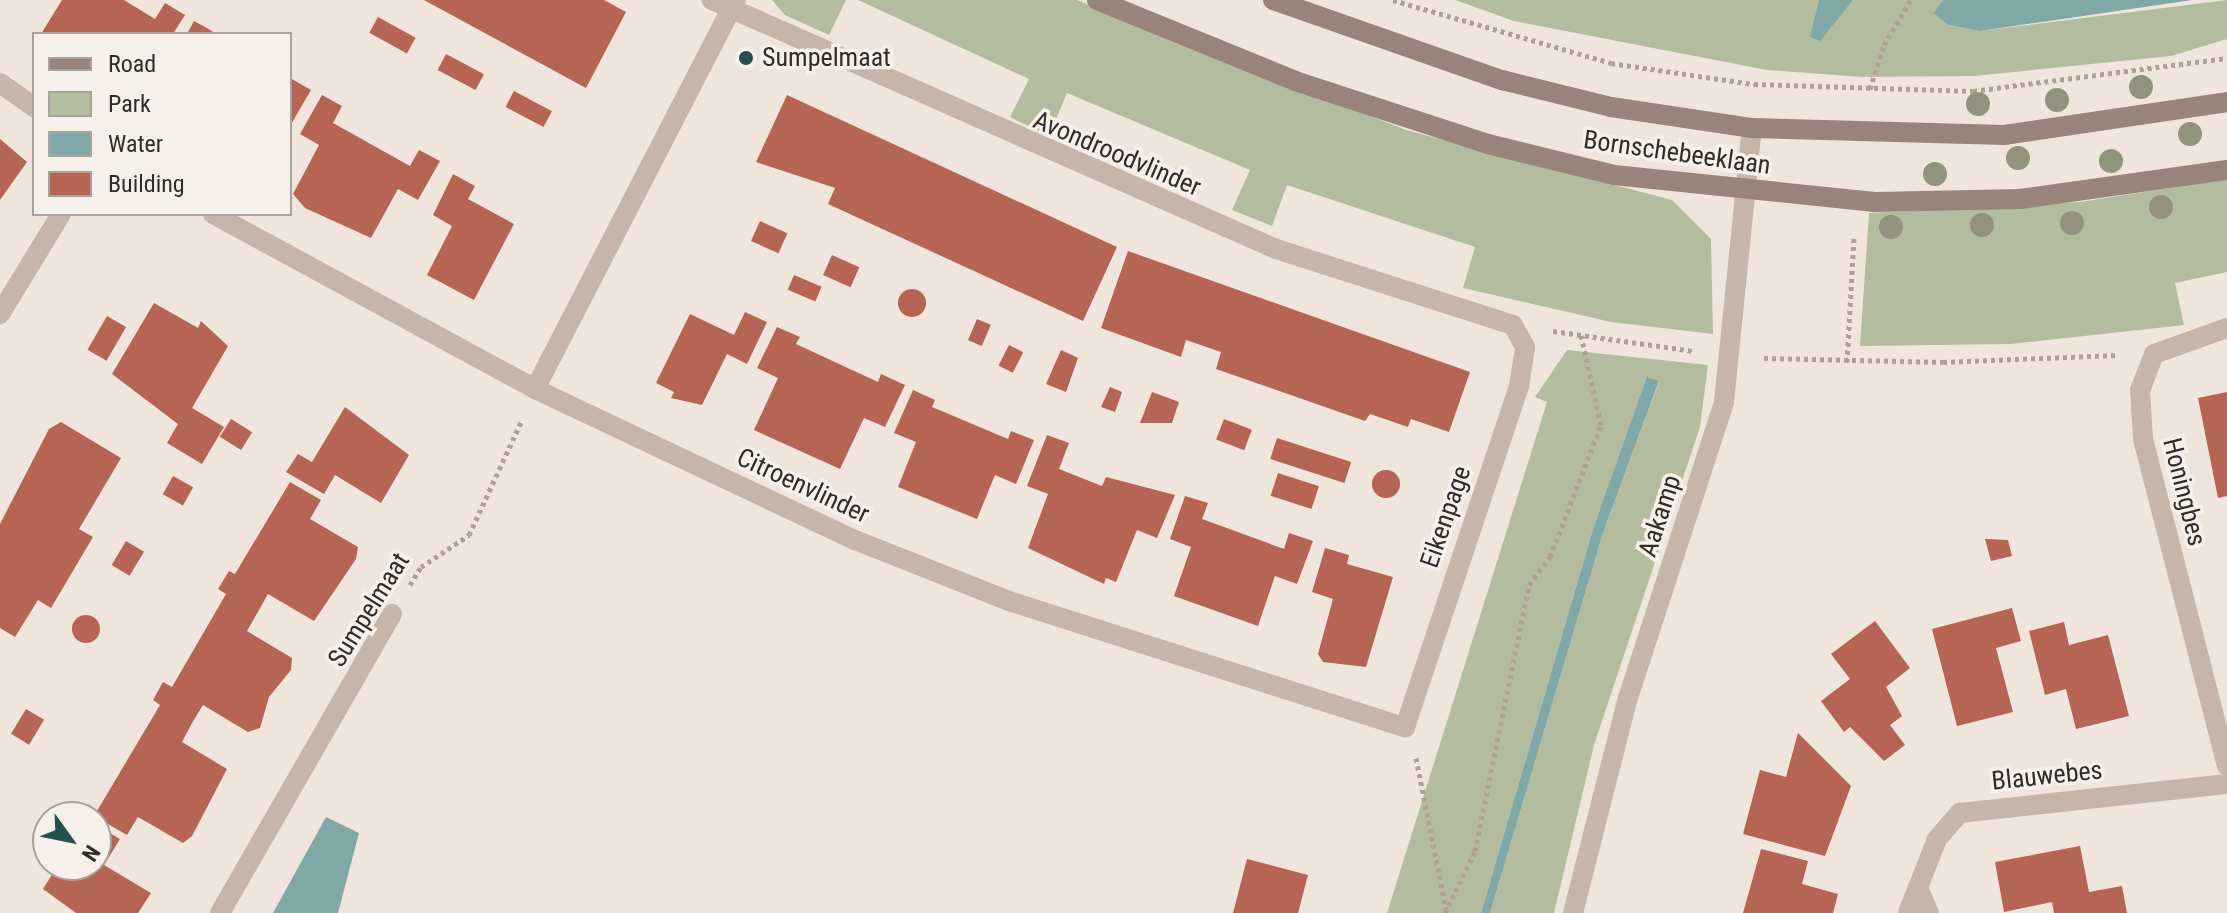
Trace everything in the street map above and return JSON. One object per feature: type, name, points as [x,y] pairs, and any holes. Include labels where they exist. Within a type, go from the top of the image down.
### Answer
[{"type":"street","name":"Avondroodvlinder","points":[[712,0],[734,5],[1276,249],[1513,325]]},
{"type":"street","name":"Bornschebeeklaan","points":[[1097,0],[1295,81],[1488,144],[1614,175],[1744,191],[1875,202],[2020,199],[2227,170]]},
{"type":"street","name":"Bornschebeeklaan","points":[[1273,0],[1502,80],[1611,107],[1752,128],[2004,135],[2227,102]]},
{"type":"street","points":[[535,389],[734,5]]},
{"type":"street","points":[[0,83],[32,106]]},
{"type":"street","name":"Aakamp","points":[[1573,913],[1628,698],[1724,402],[1752,128]]},
{"type":"street","points":[[0,314],[60,216]]},
{"type":"street","name":"Citroenvlinder","points":[[217,216],[535,389],[974,588],[1405,727]]},
{"type":"street","name":"Eikenpage","points":[[1405,727],[1519,386],[1525,347],[1513,325]]},
{"type":"street","points":[[2154,354],[2227,328]]},
{"type":"street","name":"Honingbes","points":[[2154,354],[2140,390],[2143,439],[2227,765]]},
{"type":"street","name":"Sumpelmaat","points":[[220,913],[392,614]]},
{"type":"street","name":"Blauwebes","points":[[1908,913],[1937,839],[1960,813],[2227,784]]},
{"type":"street","points":[[1919,890],[1929,913]]},
{"type":"path","points":[[1393,0],[1611,63],[1754,84],[1870,89],[2070,84],[2227,58]]},
{"type":"path","points":[[1870,89],[1884,45],[1911,0]]},
{"type":"path","points":[[1513,325],[1729,356],[1911,362],[2154,354]]},
{"type":"path","points":[[1446,912],[1475,851],[1529,585],[1550,557],[1601,425],[1581,335]]},
{"type":"path","name":"Sumpelmaat","points":[[392,614],[421,567],[469,535],[535,389]]},
{"type":"path","points":[[1405,727],[1446,912]]},
{"type":"green space","points":[[772,0],[846,0],[829,35],[785,15]]},
{"type":"green space","points":[[858,0],[1077,0],[1406,130],[1672,200],[1711,239],[1713,334],[1611,322],[1463,288],[1475,247],[1287,185],[1272,226],[1232,210],[1250,170],[1067,93],[1049,136],[1010,117],[1029,79]]},
{"type":"green space","points":[[1455,0],[1819,0],[1840,14],[1853,0],[1943,0],[1933,13],[1948,25],[1980,31],[2227,0],[2227,39],[2171,56],[1974,76],[1863,77],[1767,70],[1514,21]]},
{"type":"green space","points":[[2227,179],[2227,272],[2175,283],[2184,325],[2011,344],[1860,346],[1869,213],[2080,202]]},
{"type":"green space","points":[[1567,350],[1708,365],[1700,427],[1594,745],[1554,913],[1490,913],[1603,533],[1659,382],[1648,377],[1593,529],[1481,913],[1387,913],[1547,402],[1535,397]]},
{"type":"water","points":[[1819,0],[1853,0],[1820,41],[1810,37]]},
{"type":"water","points":[[1943,0],[2192,0],[1980,31],[1948,25],[1933,13]]},
{"type":"water","points":[[1647,377],[1659,381],[1603,533],[1490,913],[1481,913],[1593,529]]},
{"type":"water","points":[[326,817],[359,833],[338,913],[273,913]]},
{"type":"building","points":[[62,0],[124,0],[155,19],[165,3],[185,15],[174,32],[42,32]]},
{"type":"building","points":[[424,0],[604,0],[626,12],[586,88]]},
{"type":"building","points":[[378,17],[416,38],[407,54],[369,33]]},
{"type":"building","points":[[194,21],[213,32],[188,32]]},
{"type":"building","points":[[446,54],[484,74],[476,90],[438,70]]},
{"type":"building","points":[[292,79],[311,90],[292,123]]},
{"type":"building","points":[[514,91],[552,111],[544,127],[506,107]]},
{"type":"building","points":[[322,95],[342,106],[333,123],[410,166],[419,150],[440,161],[418,200],[398,189],[371,238],[305,208],[293,194],[319,145],[300,134]]},
{"type":"building","points":[[787,95],[1117,247],[1083,321],[828,204],[835,188],[756,162]]},
{"type":"building","points":[[0,139],[27,162],[0,200]]},
{"type":"building","points":[[453,174],[475,186],[468,199],[514,224],[474,300],[427,275],[452,226],[433,215]]},
{"type":"building","points":[[760,221],[787,233],[778,253],[751,241]]},
{"type":"building","points":[[1128,251],[1470,372],[1449,432],[1411,419],[1408,427],[1370,414],[1365,421],[1216,369],[1221,352],[1186,340],[1181,357],[1101,328]]},
{"type":"building","points":[[832,255],[859,267],[850,287],[823,275]]},
{"type":"building","points":[[794,275],[822,287],[815,301],[788,290]]},
{"type":"building","points":[[912,289],[922,293],[926,303],[922,313],[912,317],[902,313],[898,303],[902,293]]},
{"type":"building","points":[[154,303],[198,328],[201,321],[228,346],[192,408],[224,427],[202,464],[167,443],[178,424],[112,374]]},
{"type":"building","points":[[745,312],[767,322],[747,364],[727,354],[702,405],[671,398],[674,392],[656,383],[690,314],[734,335]]},
{"type":"building","points":[[107,316],[126,327],[107,361],[88,350]]},
{"type":"building","points":[[977,319],[991,325],[982,346],[968,340]]},
{"type":"building","points":[[777,327],[800,337],[796,344],[878,382],[881,374],[905,385],[885,427],[864,418],[840,469],[754,430],[778,378],[757,368]]},
{"type":"building","points":[[1009,345],[1023,352],[1013,373],[999,365]]},
{"type":"building","points":[[1061,350],[1078,358],[1066,392],[1046,384]]},
{"type":"building","points":[[1110,387],[1122,392],[1115,412],[1101,407]]},
{"type":"building","points":[[913,390],[935,400],[932,407],[1008,439],[1011,431],[1034,440],[1016,484],[995,475],[977,519],[898,487],[916,442],[894,433]]},
{"type":"building","points":[[1152,392],[1179,402],[1172,423],[1140,423]]},
{"type":"building","points":[[2227,392],[2227,496],[2218,498],[2198,398]]},
{"type":"building","points":[[345,407],[409,455],[381,503],[335,475],[324,494],[286,472],[298,454],[312,462]]},
{"type":"building","points":[[231,419],[252,432],[241,450],[220,437]]},
{"type":"building","points":[[1224,419],[1252,430],[1244,450],[1216,440]]},
{"type":"building","points":[[61,422],[121,458],[79,529],[93,537],[51,608],[38,600],[15,637],[0,628],[0,524],[49,429]]},
{"type":"building","points":[[1047,435],[1069,443],[1059,469],[1102,486],[1106,477],[1175,495],[1157,538],[1137,530],[1116,582],[1106,578],[1104,584],[1028,548],[1048,494],[1027,486]]},
{"type":"building","points":[[1277,438],[1351,462],[1344,483],[1270,459]]},
{"type":"building","points":[[1386,470],[1396,474],[1400,484],[1396,494],[1386,498],[1376,494],[1372,484],[1376,474]]},
{"type":"building","points":[[1278,473],[1319,486],[1311,509],[1271,496]]},
{"type":"building","points":[[173,476],[193,487],[183,506],[163,494]]},
{"type":"building","points":[[290,482],[321,500],[310,519],[358,547],[356,559],[314,621],[268,594],[247,631],[292,658],[291,670],[269,697],[260,728],[248,732],[203,705],[192,723],[182,742],[227,769],[192,836],[183,843],[138,817],[127,835],[112,826],[112,801],[103,801],[160,705],[153,700],[163,682],[172,687],[226,594],[218,589],[229,571],[235,574]]},
{"type":"building","points":[[1185,496],[1208,503],[1202,519],[1284,549],[1289,533],[1313,541],[1297,584],[1275,576],[1258,626],[1174,596],[1191,547],[1170,539]]},
{"type":"building","points":[[1985,539],[2008,540],[2012,556],[1991,561]]},
{"type":"building","points":[[126,541],[144,552],[130,576],[112,565]]},
{"type":"building","points":[[1325,548],[1349,555],[1347,564],[1393,577],[1366,667],[1323,662],[1318,654],[1333,599],[1312,592]]},
{"type":"building","points":[[2012,608],[2021,641],[1996,648],[2013,712],[1957,726],[1932,629]]},
{"type":"building","points":[[86,615],[96,619],[100,629],[96,639],[86,643],[76,639],[72,629],[76,619]]},
{"type":"building","points":[[1875,621],[1910,668],[1886,687],[1902,716],[1890,725],[1905,745],[1884,761],[1850,727],[1844,732],[1821,701],[1850,679],[1831,654]]},
{"type":"building","points":[[2064,622],[2069,645],[2108,635],[2129,716],[2076,729],[2066,689],[2045,695],[2029,631]]},
{"type":"building","points":[[26,709],[44,720],[29,745],[11,734]]},
{"type":"building","points":[[1798,733],[1851,786],[1825,856],[1743,834],[1760,770],[1786,777]]},
{"type":"building","points":[[112,834],[120,839],[112,852]]},
{"type":"building","points":[[2080,846],[2089,892],[2122,886],[2127,913],[2054,913],[2052,902],[2004,912],[1995,862]]},
{"type":"building","points":[[1761,849],[1808,861],[1802,884],[1838,894],[1833,913],[1743,913]]},
{"type":"building","points":[[1247,859],[1308,875],[1298,913],[1233,913]]},
{"type":"building","points":[[112,870],[151,893],[138,913],[76,913],[43,889],[48,881],[112,881]]},
{"type":"place","name":"Sumpelmaat","points":[[746,58]]}]
